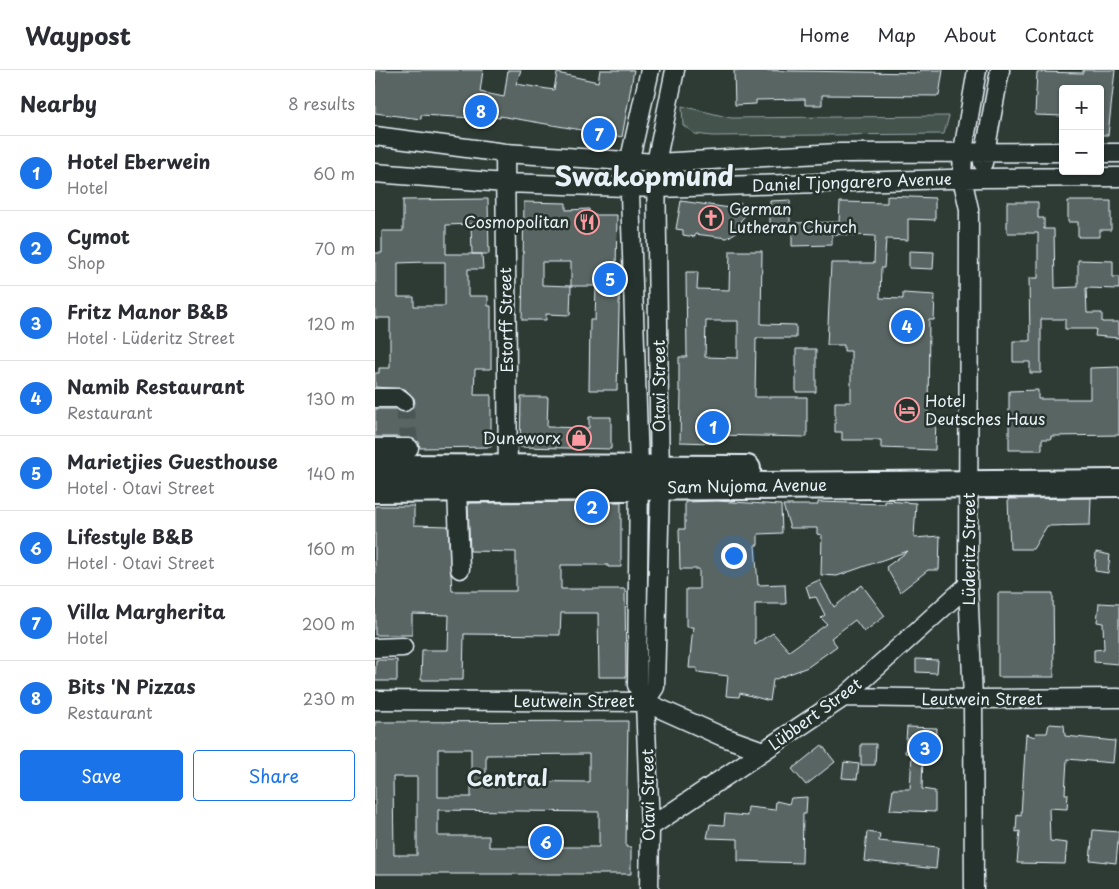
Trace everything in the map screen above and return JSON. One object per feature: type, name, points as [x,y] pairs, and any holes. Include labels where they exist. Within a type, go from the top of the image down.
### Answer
[{"type":"highway","name":"Sam Nujoma Avenue","points":[[375,468],[410,453],[508,477]]},
{"type":"highway","name":"Sam Nujoma Avenue","points":[[969,477],[1119,469]]},
{"type":"highway","name":"Sam Nujoma Avenue","points":[[375,489],[457,488],[508,477],[969,477],[1119,483]]},
{"type":"street","name":"Otavi Street","points":[[649,889],[650,828],[645,702],[655,688],[649,478],[629,163],[650,70]]},
{"type":"street","name":"Otavi Street","points":[[649,478],[657,188],[656,163],[675,70]]},
{"type":"street","name":"Lüderitz Street","points":[[974,889],[973,700],[968,585],[969,209],[962,178],[963,152],[977,70]]},
{"type":"street","name":"Lüderitz Street","points":[[969,209],[982,178],[984,152],[1000,70]]},
{"type":"street","name":"Daniel Tjongarero Avenue","points":[[375,136],[505,153],[629,163],[839,153],[1059,152]]},
{"type":"street","points":[[1104,152],[1119,153]]},
{"type":"street","name":"Estorff Street","points":[[505,153],[508,477]]},
{"type":"street","name":"Daniel Tjongarero Avenue","points":[[375,173],[505,182],[657,188],[962,178],[1119,177]]},
{"type":"street","points":[[375,398],[399,398],[404,402]]},
{"type":"street","points":[[375,448],[410,453]]},
{"type":"street","points":[[457,488],[460,569]]},
{"type":"street","name":"Lübbert Street","points":[[650,828],[844,697],[968,585]]},
{"type":"street","points":[[375,648],[403,646]]},
{"type":"street","name":"Leutwein Street","points":[[844,697],[973,700],[1119,698]]},
{"type":"street","name":"Leutwein Street","points":[[375,700],[645,702],[721,736],[763,751]]},
{"type":"shaded area","points":[[682,106],[731,118],[949,116],[944,134],[712,136],[695,134],[683,125]]},
{"type":"building","points":[[375,70],[483,70],[480,92],[504,97],[508,70],[521,70],[516,84],[554,90],[557,73],[598,82],[600,70],[634,70],[622,137],[500,116],[500,118],[475,115],[473,118],[421,115],[421,119],[375,113]]},
{"type":"building","points":[[734,70],[920,73],[920,70],[943,70],[939,96],[822,95],[822,105],[805,105],[805,99],[756,100],[756,104],[735,105]]},
{"type":"building","points":[[1083,70],[1115,70],[1108,135],[1104,135],[1104,85],[1059,85],[1059,116],[1035,115],[1037,72],[1083,73]]},
{"type":"building","points":[[887,196],[935,198],[935,220],[908,219],[908,240],[886,239],[884,268],[881,268],[880,298],[903,299],[903,293],[935,295],[934,320],[929,320],[928,418],[936,419],[935,450],[881,448],[881,440],[842,440],[842,432],[835,432],[835,402],[851,402],[851,351],[844,351],[844,345],[827,345],[831,263],[874,263],[875,236],[832,234],[832,245],[792,246],[792,223],[839,222],[840,202],[887,203]]},
{"type":"building","points":[[488,199],[489,254],[482,254],[483,269],[468,269],[468,296],[488,296],[488,306],[491,306],[491,369],[475,369],[474,395],[491,395],[491,447],[420,448],[419,442],[409,437],[375,437],[375,409],[395,409],[407,412],[415,403],[414,398],[405,389],[375,387],[375,373],[379,373],[379,368],[390,368],[390,318],[375,318],[375,253],[382,253],[382,231],[403,231],[403,200]],"holes":[[[471,224],[472,254],[446,254],[446,225]],[[445,262],[445,306],[414,306],[414,297],[398,297],[398,263]]]},
{"type":"building","points":[[790,200],[790,224],[770,224],[770,201]]},
{"type":"building","name":"German Lutheran Church","points":[[681,201],[730,208],[741,203],[747,214],[741,220],[738,231],[727,238],[695,234],[695,237],[683,235],[683,230],[676,229]]},
{"type":"building","points":[[1068,201],[1111,201],[1111,230],[1100,230],[1100,237],[1078,237],[1078,222],[1068,222]]},
{"type":"building","points":[[524,202],[566,203],[566,210],[589,209],[589,215],[617,215],[616,270],[620,270],[617,390],[589,390],[590,320],[595,320],[596,286],[571,286],[570,315],[546,314],[546,320],[522,320]],"holes":[[[542,262],[571,262],[571,286],[542,285]]]},
{"type":"building","points":[[1007,202],[1038,202],[1038,218],[1044,218],[1044,229],[1054,229],[1055,288],[1078,287],[1078,260],[1113,261],[1113,277],[1119,277],[1119,289],[1086,288],[1087,313],[1102,313],[1102,322],[1119,322],[1119,338],[1095,336],[1096,329],[1065,329],[1065,319],[1041,319],[1041,373],[1030,373],[1030,362],[1013,362],[1013,341],[1030,341],[1029,278],[1038,278],[1038,233],[1007,233]]},
{"type":"building","points":[[730,251],[762,251],[761,324],[796,325],[796,338],[756,338],[755,397],[807,397],[807,437],[714,435],[713,443],[680,442],[681,391],[679,391],[679,357],[687,357],[686,272],[698,272],[697,289],[729,290]],"holes":[[[706,321],[738,321],[738,358],[705,357]]]},
{"type":"building","points":[[909,251],[934,252],[933,269],[909,268]]},
{"type":"building","points":[[796,349],[816,349],[816,392],[796,392]]},
{"type":"building","points":[[1119,367],[1119,435],[1051,436],[1051,439],[1042,439],[1042,450],[1009,450],[1009,391],[1038,390],[1038,399],[1090,399],[1090,368]]},
{"type":"building","points":[[521,397],[548,397],[547,427],[589,428],[589,417],[611,417],[611,449],[520,447]]},
{"type":"building","points":[[1091,498],[1090,525],[1047,526],[1033,549],[1010,549],[1008,499]]},
{"type":"building","points":[[717,501],[781,505],[782,533],[758,534],[758,545],[755,545],[758,585],[785,584],[786,604],[755,604],[755,645],[773,633],[789,651],[827,624],[821,618],[825,615],[816,597],[810,598],[806,586],[819,580],[834,607],[862,585],[885,616],[864,632],[855,620],[831,638],[837,646],[808,667],[773,680],[770,701],[740,693],[739,697],[726,696],[728,676],[697,672],[697,668],[689,668],[693,627],[686,627],[686,589],[699,589],[699,569],[680,569],[679,529],[685,529],[685,502]]},
{"type":"building","points":[[885,501],[916,503],[914,538],[940,536],[939,570],[928,570],[900,592],[886,567],[908,551],[837,576],[821,575],[822,535],[817,534],[817,528],[790,528],[783,505],[818,505],[818,502],[885,504]]},
{"type":"building","points":[[621,502],[621,567],[608,567],[608,565],[561,565],[561,589],[625,589],[626,677],[599,677],[598,613],[561,613],[560,635],[464,634],[463,680],[421,680],[422,650],[448,650],[449,615],[412,614],[412,635],[375,635],[375,506],[414,506],[414,525],[448,526],[452,591],[516,591],[516,552],[470,551],[468,503]]},
{"type":"building","points":[[1096,552],[1110,555],[1108,573],[1095,571]]},
{"type":"building","points":[[998,593],[1053,593],[1054,677],[998,677]]},
{"type":"building","points":[[1099,603],[1119,604],[1119,664],[1094,662],[1094,650],[1104,649],[1103,623],[1097,622]]},
{"type":"building","points":[[916,659],[938,660],[937,673],[916,672]]},
{"type":"building","points":[[376,660],[397,660],[397,681],[375,681]]},
{"type":"building","points":[[628,721],[626,847],[631,847],[631,874],[375,874],[375,722]],"holes":[[[438,749],[471,749],[471,797],[438,797]],[[589,754],[589,782],[486,781],[486,755]],[[393,777],[417,777],[417,855],[394,855]],[[438,810],[599,812],[599,847],[489,847],[489,836],[438,836]]]},
{"type":"building","points":[[1049,724],[1064,725],[1065,736],[1115,741],[1113,763],[1067,759],[1065,794],[1068,794],[1067,809],[1049,808],[1050,841],[1067,843],[1065,864],[1017,863],[1020,831],[1016,832],[1017,814],[1021,815],[1026,734],[1035,737],[1036,733],[1047,733]]},
{"type":"building","points":[[907,727],[937,728],[935,755],[923,754],[922,789],[935,791],[935,812],[890,810],[893,789],[910,789],[912,754],[905,753]]},
{"type":"building","points":[[861,744],[876,744],[875,765],[861,765]]},
{"type":"building","points":[[822,745],[835,762],[806,785],[792,769]]},
{"type":"building","points":[[844,762],[859,764],[857,779],[842,778]]},
{"type":"building","points":[[807,797],[806,814],[803,814],[802,863],[738,861],[738,839],[707,838],[710,824],[724,825],[725,814],[747,816],[748,807],[775,810],[776,801],[789,804],[791,798]]},
{"type":"building","points":[[1093,830],[1119,832],[1116,863],[1090,860]]},
{"type":"building","points":[[867,832],[880,834],[879,841],[938,847],[936,869],[864,861]]},
{"type":"tunnel","points":[[404,402],[409,442]]},
{"type":"place","name":"Bits 'N Pizzas","points":[[481,111]]},
{"type":"place","name":"Villa Margherita","points":[[599,134]]},
{"type":"place","name":"German Lutheran Church","points":[[711,218]]},
{"type":"place","name":"Cosmopolitan","points":[[587,222]]},
{"type":"place","name":"Marietjies Guesthouse","points":[[610,279]]},
{"type":"place","name":"Namib Restaurant","points":[[907,326]]},
{"type":"place","name":"Hotel Deutsches Haus","points":[[907,410]]},
{"type":"place","name":"Hotel Eberwein","points":[[713,427]]},
{"type":"place","name":"Duneworx","points":[[579,438]]},
{"type":"place","name":"Cymot","points":[[592,507]]},
{"type":"place","name":"Fritz Manor B&B","points":[[925,748]]},
{"type":"place","name":"Lifestyle B&B","points":[[546,842]]},
{"type":"district","name":"Swakopmund","points":[[644,177]]},
{"type":"district","name":"Central","points":[[507,779]]}]
